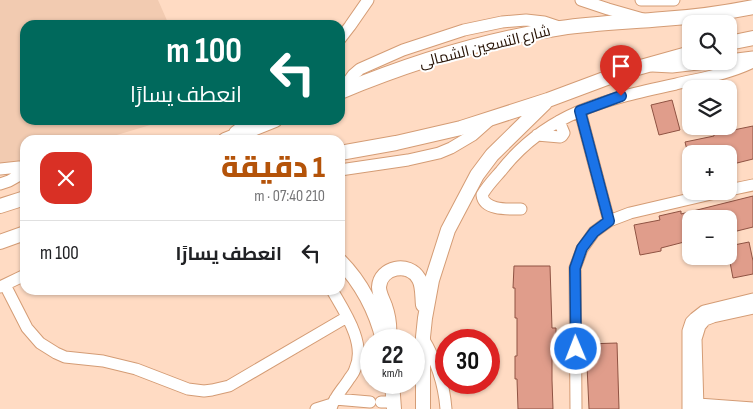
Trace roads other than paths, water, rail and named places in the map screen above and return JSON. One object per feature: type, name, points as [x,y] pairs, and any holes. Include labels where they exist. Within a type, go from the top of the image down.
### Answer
[{"type":"main road","name":"شارع التسعين الشمالى","points":[[345,90],[402,69],[508,38],[562,28],[690,17],[753,7]]},
{"type":"main road","points":[[737,41],[753,38]]},
{"type":"main road","points":[[345,151],[405,141],[461,128],[548,100],[623,72],[682,55]]},
{"type":"main road","points":[[424,329],[437,262],[448,230],[469,189],[492,155],[548,100]]},
{"type":"main road","points":[[238,135],[262,125]]},
{"type":"main road","points":[[0,206],[20,200]]},
{"type":"main road","points":[[0,242],[20,235]]},
{"type":"main road","points":[[345,265],[366,295],[380,329]]},
{"type":"main road","points":[[389,329],[388,317],[379,288],[382,278],[393,269],[403,268],[416,275],[420,284],[425,318]]},
{"type":"main road","points":[[423,394],[423,409]]},
{"type":"street","points":[[345,32],[368,0]]},
{"type":"street","points":[[581,0],[608,10],[648,20]]},
{"type":"street","points":[[641,0],[674,0]]},
{"type":"street","points":[[737,59],[753,57]]},
{"type":"street","points":[[521,210],[496,208],[485,203],[482,195],[510,159],[537,135],[560,137],[564,133],[559,121],[621,96],[733,71],[753,62]]},
{"type":"street","points":[[643,66],[682,66]]},
{"type":"street","points":[[580,111],[609,221]]},
{"type":"street","points":[[345,169],[408,160],[439,153],[468,138],[491,119]]},
{"type":"street","points":[[232,135],[244,125]]},
{"type":"street","points":[[0,169],[20,167]]},
{"type":"street","points":[[0,184],[20,175]]},
{"type":"street","points":[[737,188],[753,185]]},
{"type":"street","points":[[576,409],[575,268],[582,248],[594,232],[609,221],[630,213],[686,200]]},
{"type":"street","points":[[20,277],[2,286],[27,328],[40,343],[64,357],[84,358],[119,365],[152,375],[181,388],[195,391],[229,386],[347,317]]},
{"type":"street","points":[[333,404],[356,369],[358,360],[358,347],[347,317],[335,295]]},
{"type":"street","points":[[695,407],[688,335],[691,322],[704,311],[753,299]]},
{"type":"street","points":[[695,407],[696,339],[700,326],[706,320],[713,317],[753,308]]},
{"type":"street","points":[[425,341],[434,357],[442,381],[446,409]]},
{"type":"street","points":[[316,409],[333,404],[385,404]]},
{"type":"street","points":[[695,407],[753,408]]}]
